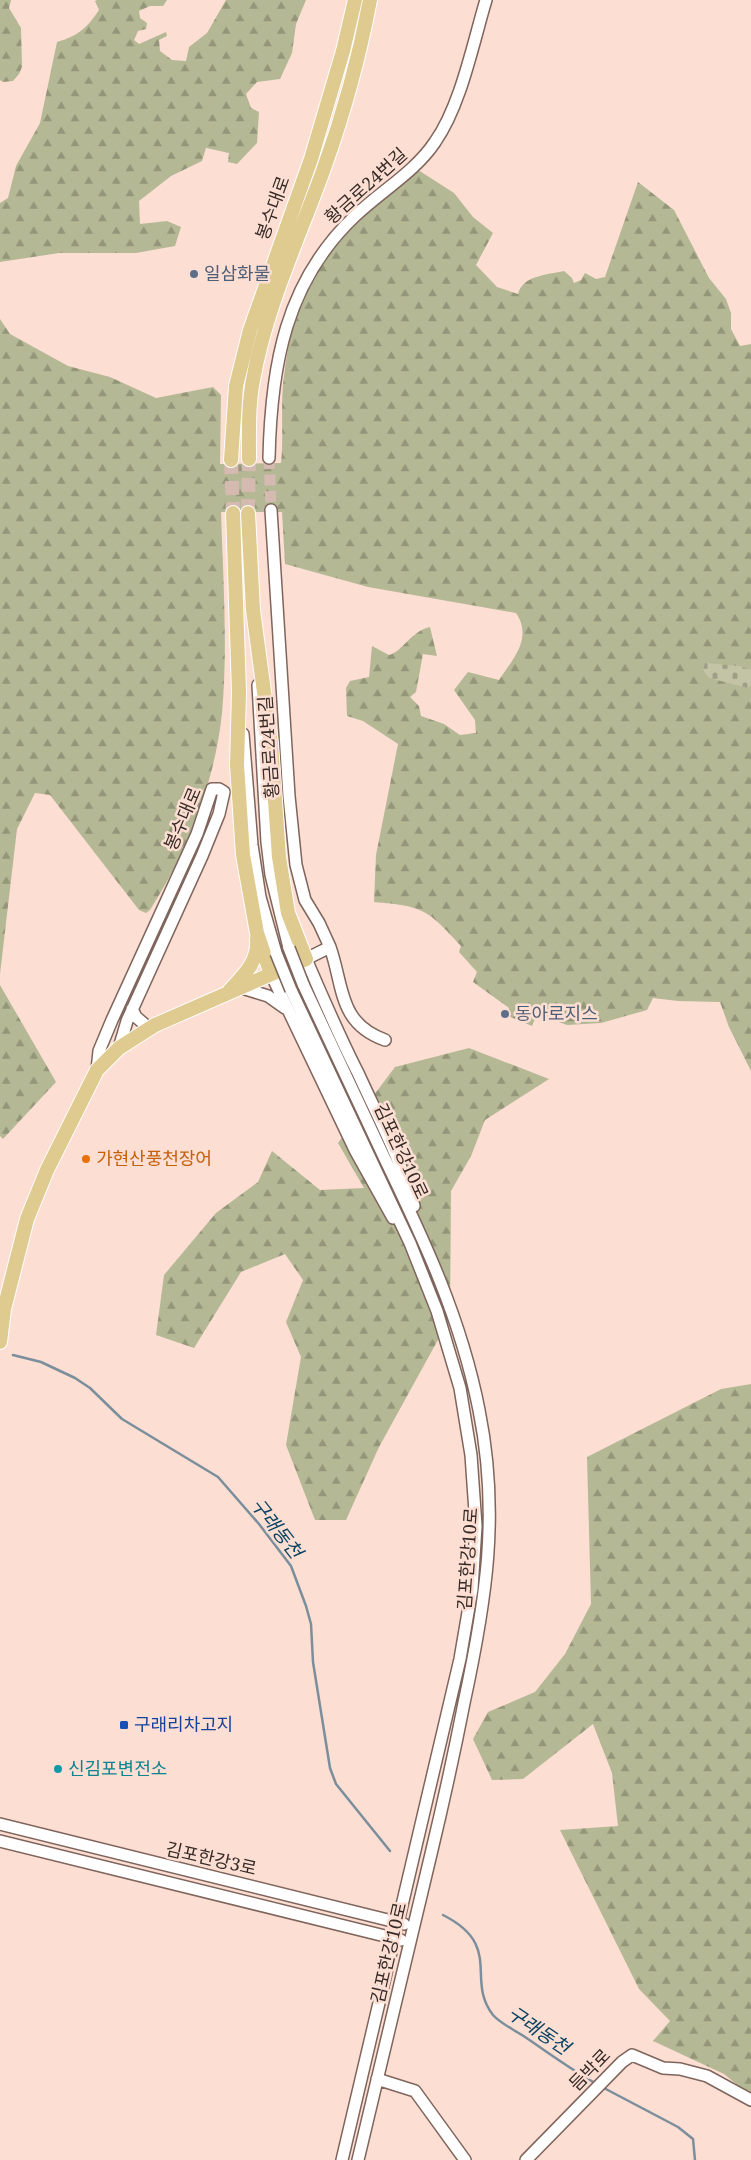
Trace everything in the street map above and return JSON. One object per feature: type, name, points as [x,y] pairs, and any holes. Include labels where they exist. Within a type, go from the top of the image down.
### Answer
[{"type":"main road","name":"봉수대로","points":[[231,460],[236,386],[250,330],[311,159],[343,51],[355,0]]},
{"type":"main road","name":"봉수대로","points":[[249,459],[249,416],[259,351],[268,317],[336,131],[365,30],[370,0]]},
{"type":"main road","points":[[233,513],[239,692],[237,765],[243,855],[257,933],[271,974]]},
{"type":"main road","points":[[248,513],[258,661],[266,693],[279,857],[288,912],[306,959]]},
{"type":"main road","points":[[225,995],[249,970],[254,961],[257,948],[257,933]]},
{"type":"main road","name":"봉수대로","points":[[0,1342],[4,1309],[19,1242],[27,1219],[47,1170],[97,1070],[119,1048],[150,1028],[306,959]]},
{"type":"street","name":"황금로24번길","points":[[269,458],[271,407],[275,372],[289,318],[302,289],[315,264],[336,235],[367,205],[419,162],[437,140],[450,113],[486,0]]},
{"type":"street","name":"황금로24번길","points":[[271,510],[289,796],[296,865],[304,900],[319,923],[330,947],[336,965],[340,988],[351,1015],[363,1030],[385,1040]]},
{"type":"street","name":"김포한강10로","points":[[258,661],[261,764],[267,842],[271,875],[289,948],[303,984],[424,1239],[447,1293],[480,1413],[488,1486],[490,1541],[480,1631],[445,1793],[358,2160]]},
{"type":"street","name":"김포한강10로","points":[[239,692],[253,854],[260,896],[276,953],[291,990],[410,1243],[437,1311],[460,1388],[471,1455],[476,1526],[472,1589],[460,1659],[342,2160]]},
{"type":"street","name":"봉수대로","points":[[97,1070],[99,1051],[112,1020],[197,834],[212,789],[218,789],[224,792],[211,834],[132,1009],[119,1048]]},
{"type":"street","points":[[330,947],[306,959],[408,1183],[424,1239]]},
{"type":"street","points":[[271,974],[355,1150],[383,1203],[410,1243]]},
{"type":"street","points":[[242,988],[268,996],[288,1011]]},
{"type":"street","points":[[132,1009],[136,1017],[150,1028]]},
{"type":"street","points":[[112,1020],[114,1036],[119,1048]]},
{"type":"street","name":"김포한강3로","points":[[0,1824],[413,1927]]},
{"type":"street","name":"김포한강3로","points":[[0,1841],[410,1942]]},
{"type":"street","name":"듬박로","points":[[526,2160],[622,2062],[632,2055],[663,2068],[680,2069],[707,2076],[751,2100]]},
{"type":"street","points":[[377,2079],[415,2091],[465,2160]]},
{"type":"green space","points":[[0,0],[11,0],[9,8],[21,28],[22,67],[13,81],[3,82],[0,80]]},
{"type":"green space","points":[[167,0],[163,6],[150,6],[139,11],[140,18],[147,23],[146,29],[138,31],[134,40],[139,44],[166,32],[167,36],[159,40],[160,51],[172,60],[186,61],[189,47],[207,33],[226,0],[306,0],[296,24],[292,53],[280,79],[257,82],[246,94],[251,108],[259,112],[257,143],[237,164],[228,162],[229,153],[206,148],[202,161],[171,176],[139,201],[140,224],[167,221],[181,227],[175,246],[136,253],[59,253],[0,262],[0,203],[8,198],[16,166],[40,123],[57,42],[76,34],[90,22],[99,10],[95,1]]},
{"type":"green space","points":[[415,168],[454,193],[473,217],[493,233],[476,265],[497,287],[518,294],[530,279],[564,271],[572,278],[574,283],[581,280],[585,273],[596,279],[605,277],[638,182],[674,210],[709,278],[726,299],[731,313],[731,329],[740,346],[751,344],[751,1071],[729,1027],[720,1002],[678,1001],[653,998],[647,1010],[601,1023],[567,1025],[537,1014],[532,1026],[508,1016],[509,1008],[473,982],[477,972],[459,952],[461,946],[441,924],[415,908],[374,902],[376,855],[398,744],[363,721],[347,716],[346,688],[350,681],[369,677],[372,646],[389,655],[398,650],[417,633],[430,627],[437,656],[423,654],[416,692],[410,697],[419,706],[421,716],[444,724],[460,735],[476,733],[475,720],[454,690],[468,672],[499,680],[519,648],[522,640],[521,622],[516,613],[368,587],[285,564],[282,512],[221,512],[225,663],[222,713],[218,739],[213,765],[197,816],[176,864],[150,910],[146,913],[139,910],[50,795],[35,793],[17,829],[0,974],[0,319],[10,334],[68,366],[110,377],[156,398],[213,387],[221,395],[220,464],[281,463],[284,376],[290,340],[299,309],[311,282],[326,257],[344,235],[365,213]]},
{"type":"green space","points":[[705,663],[740,666],[751,670],[751,685],[748,688],[709,678],[703,670]]},
{"type":"green space","points":[[0,985],[56,1082],[3,1139],[0,1136]]},
{"type":"green space","points":[[469,1048],[549,1079],[485,1120],[471,1156],[451,1191],[450,1318],[379,1447],[346,1520],[315,1520],[286,1445],[301,1357],[286,1322],[303,1280],[285,1254],[241,1272],[194,1348],[156,1335],[164,1275],[216,1213],[258,1182],[272,1151],[320,1190],[364,1188],[338,1143],[395,1067]]},
{"type":"green space","points":[[751,1384],[751,2096],[724,2074],[653,2041],[670,2021],[639,1989],[560,1830],[618,1826],[612,1773],[593,1724],[523,1779],[492,1780],[473,1739],[488,1712],[535,1692],[565,1654],[591,1604],[587,1457],[721,1389]]},
{"type":"waterway","name":"구래동천","points":[[13,1355],[41,1362],[75,1378],[90,1388],[122,1419],[218,1477],[259,1524],[291,1566],[311,1624],[313,1662],[330,1768],[336,1784],[390,1851]]},
{"type":"waterway","name":"구래동천","points":[[443,1915],[462,1927],[473,1939],[478,1951],[485,2002],[493,2015],[505,2025],[595,2083]]},
{"type":"waterway","points":[[602,2087],[678,2127],[693,2139],[695,2160]]},
{"type":"tunnel","points":[[269,458],[271,510]]},
{"type":"tunnel","points":[[248,513],[249,459]]},
{"type":"tunnel","points":[[231,460],[233,513]]},
{"type":"place","name":"일삼화물","points":[[194,274]]},
{"type":"place","name":"동아로지스","points":[[505,1014]]},
{"type":"place","name":"가현산풍천장어","points":[[86,1159]]},
{"type":"place","name":"구래리차고지","points":[[124,1725]]},
{"type":"place","name":"신김포변전소","points":[[58,1769]]}]
